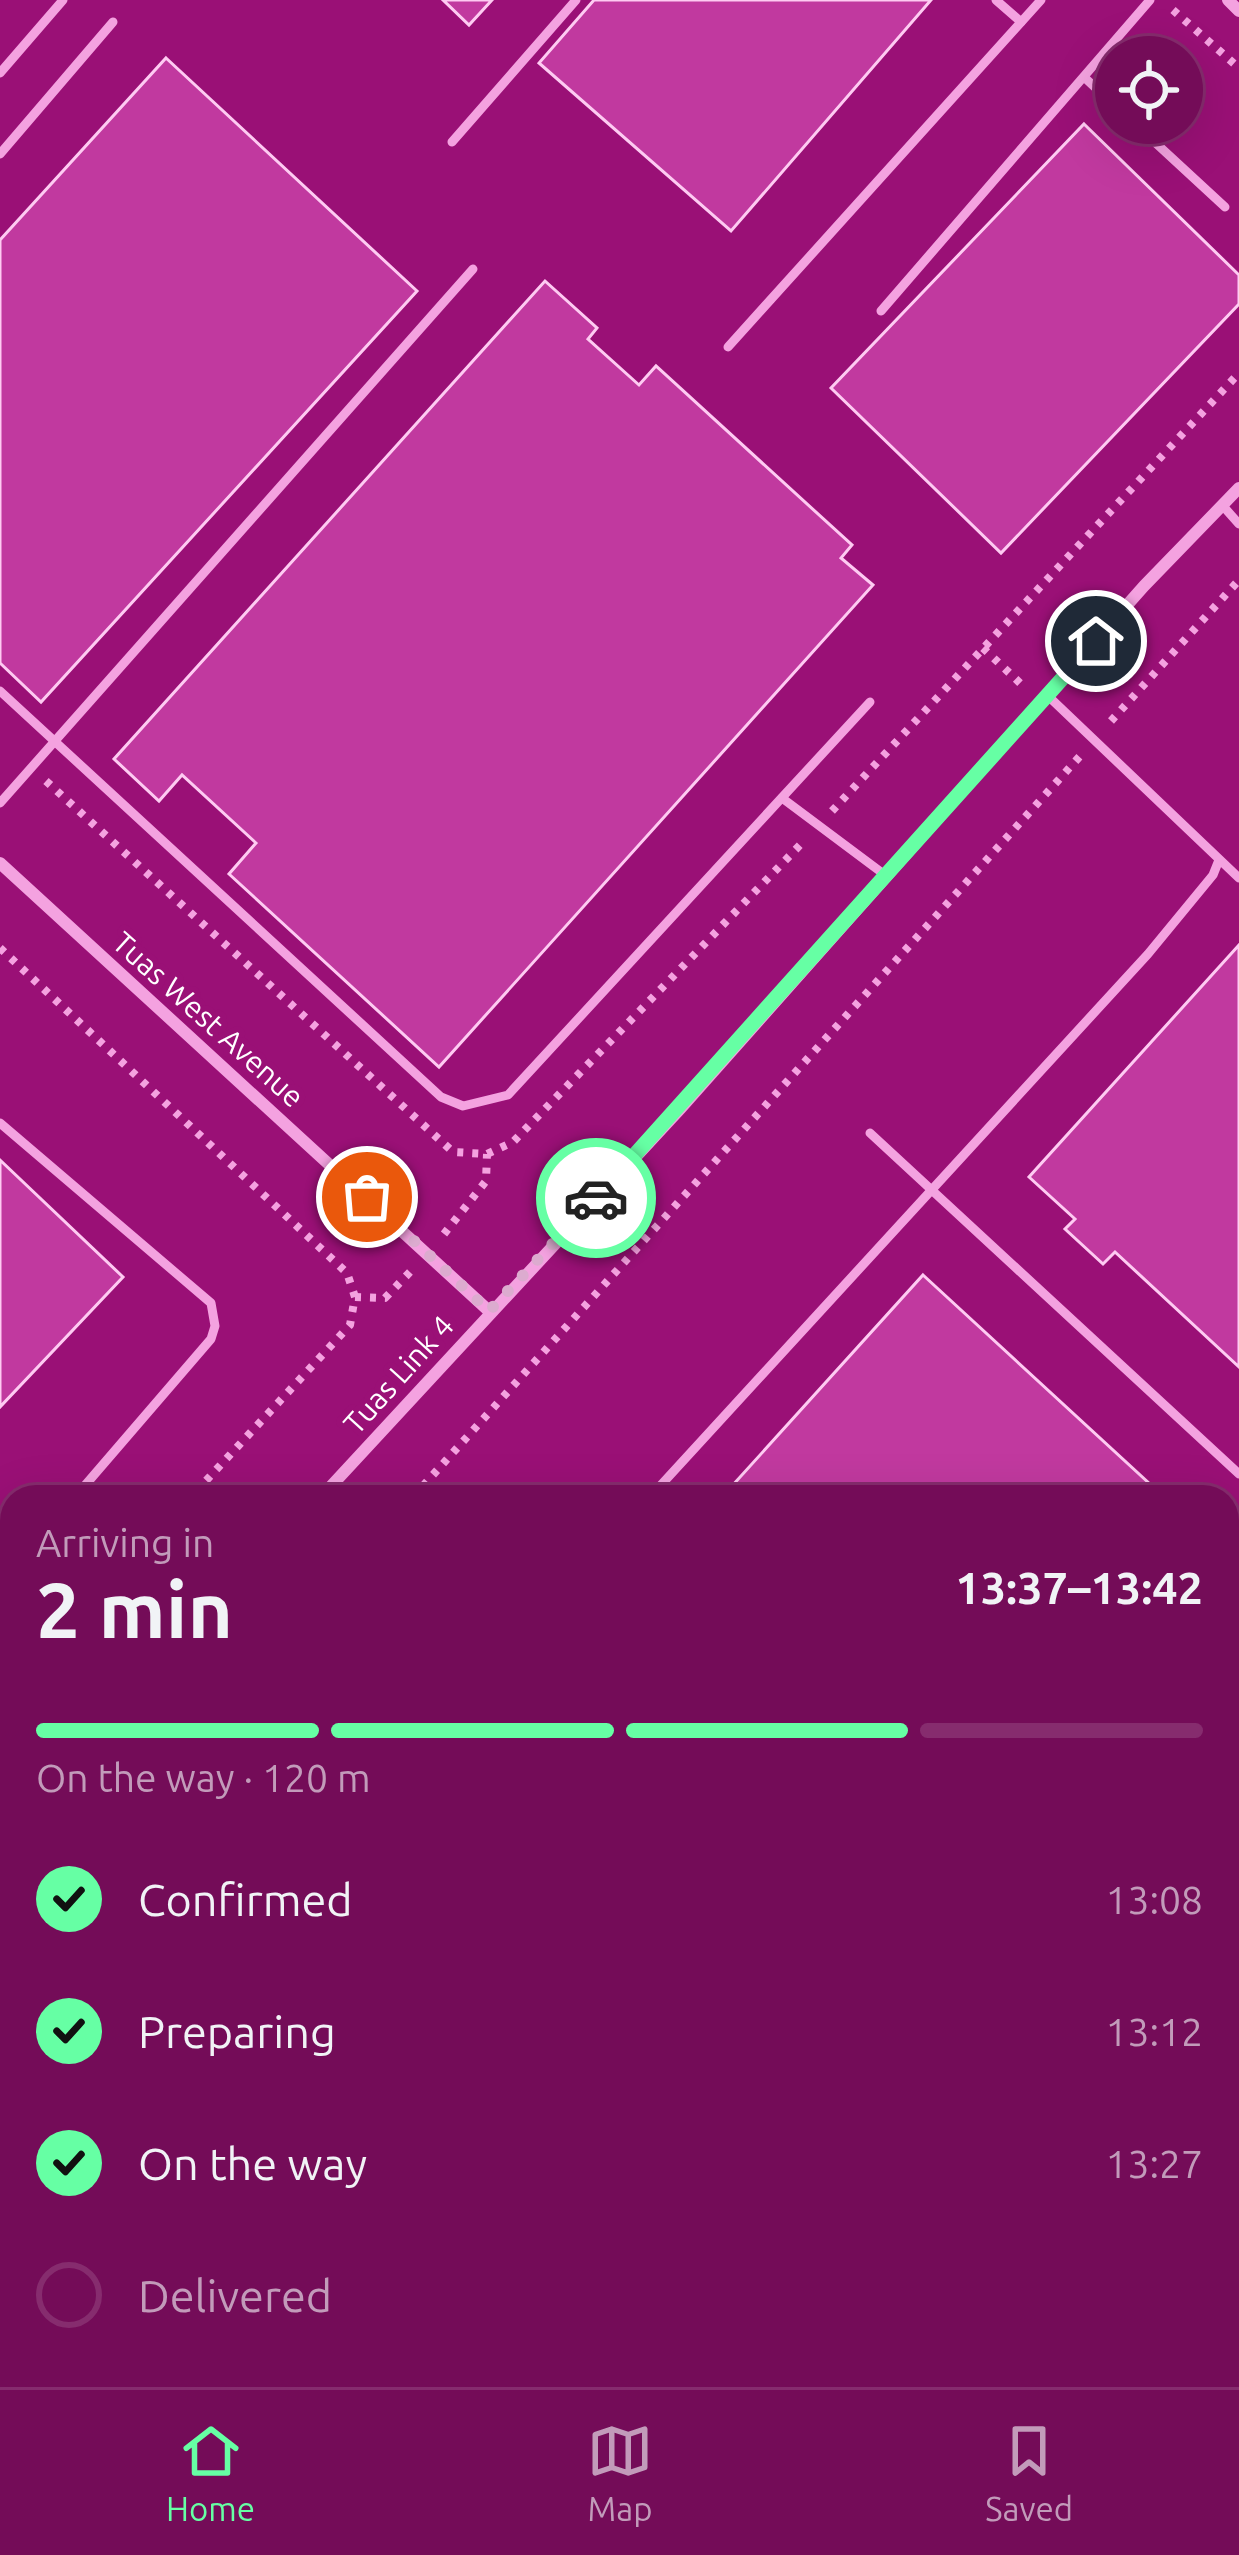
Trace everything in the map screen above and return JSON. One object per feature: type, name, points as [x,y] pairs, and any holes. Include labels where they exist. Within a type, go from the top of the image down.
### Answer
[{"type":"street","points":[[1228,0],[1239,11]]},
{"type":"street","name":"Tuas Link 4","points":[[332,1485],[681,1108],[885,875],[1239,488]]},
{"type":"street","name":"Tuas West Avenue","points":[[0,863],[489,1311]]},
{"type":"lane","points":[[0,73],[63,0]]},
{"type":"lane","points":[[452,142],[576,0]]},
{"type":"lane","points":[[996,0],[1021,22]]},
{"type":"lane","points":[[728,347],[1041,0]]},
{"type":"lane","points":[[881,310],[1150,0]]},
{"type":"lane","points":[[0,154],[113,22]]},
{"type":"lane","points":[[1084,76],[1095,86]]},
{"type":"lane","points":[[1157,144],[1225,207]]},
{"type":"lane","points":[[0,803],[473,269]]},
{"type":"lane","points":[[1222,506],[1239,524]]},
{"type":"lane","points":[[0,691],[441,1097],[463,1106],[508,1095],[870,702]]},
{"type":"lane","points":[[1044,699],[1094,740],[1239,878]]},
{"type":"lane","points":[[782,798],[885,875]]},
{"type":"lane","points":[[661,1485],[1148,954],[1213,875],[1219,860]]},
{"type":"lane","points":[[0,1123],[211,1303],[214,1312],[212,1339],[85,1485]]},
{"type":"lane","points":[[870,1133],[1239,1474]]},
{"type":"path","points":[[1162,0],[1239,68]]},
{"type":"path","points":[[32,768],[453,1152],[488,1154],[513,1142],[817,828],[1239,373]]},
{"type":"path","points":[[424,1485],[1239,580]]},
{"type":"path","points":[[983,647],[1044,699]]},
{"type":"path","points":[[0,948],[347,1273],[355,1298],[350,1325],[202,1485]]},
{"type":"building","points":[[443,0],[492,0],[469,25]]},
{"type":"building","points":[[594,0],[931,0],[731,231],[539,63]]},
{"type":"building","points":[[166,58],[417,291],[41,702],[0,663],[0,240]]},
{"type":"building","points":[[1084,124],[1095,135],[1095,144],[1105,144],[1239,275],[1239,304],[1001,553],[831,388]]},
{"type":"building","points":[[545,281],[597,328],[588,339],[639,385],[656,366],[852,545],[841,558],[873,585],[439,1067],[229,874],[256,843],[182,775],[159,801],[114,759]]},
{"type":"building","points":[[1239,945],[1239,1367],[1115,1252],[1103,1264],[1065,1229],[1075,1219],[1029,1177]]},
{"type":"building","points":[[0,1160],[123,1277],[0,1407]]},
{"type":"building","points":[[923,1275],[1151,1485],[733,1485]]},
{"type":"way so far","points":[[367,1197],[489,1311],[596,1198]]},
{"type":"route","points":[[596,1198],[1096,641]]}]
